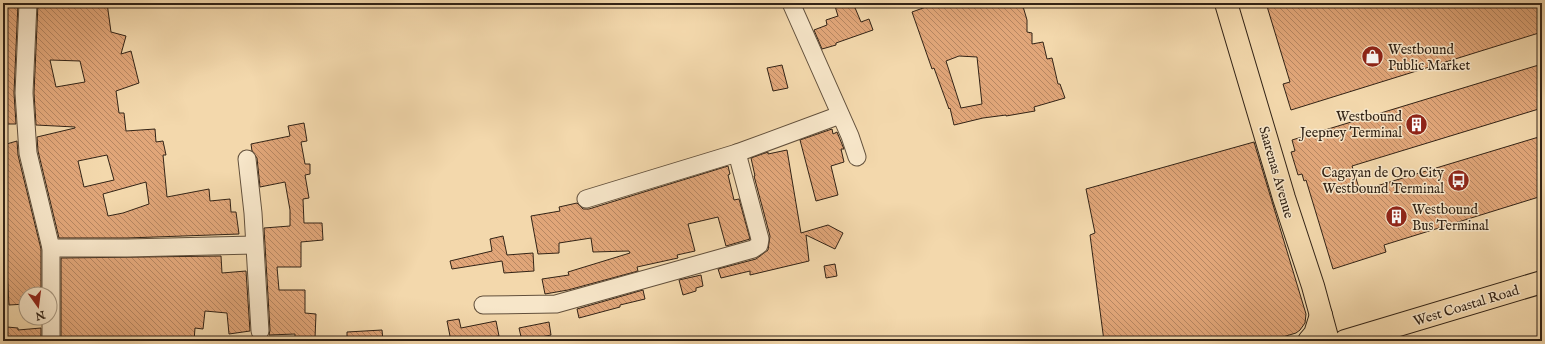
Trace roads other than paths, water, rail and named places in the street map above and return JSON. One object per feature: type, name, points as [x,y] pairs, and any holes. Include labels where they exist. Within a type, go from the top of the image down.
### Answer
[{"type":"main road","name":"Saarenas Avenue","points":[[1226,3],[1328,341]]},
{"type":"main road","name":"West Coastal Road","points":[[1345,341],[1542,282]]},
{"type":"main road","points":[[1309,341],[1315,334],[1320,312],[1345,326],[1368,334]]},
{"type":"street","points":[[28,3],[24,93],[28,153],[51,248],[51,341]]},
{"type":"street","points":[[791,3],[850,136],[857,157]]},
{"type":"street","points":[[586,198],[737,153],[840,115]]},
{"type":"street","points":[[483,305],[556,304],[753,249],[759,245],[760,239],[737,153]]},
{"type":"street","points":[[247,159],[260,331]]},
{"type":"street","points":[[51,248],[254,245]]},
{"type":"place","name":"Westbound Public Market","points":[[1372,57]]},
{"type":"place","name":"Westbound Jeepney Terminal","points":[[1417,124]]},
{"type":"place","name":"Cagayan de Oro City Westbound Terminal","points":[[1459,180]]},
{"type":"place","name":"Westbound Bus Terminal","points":[[1396,217]]}]
